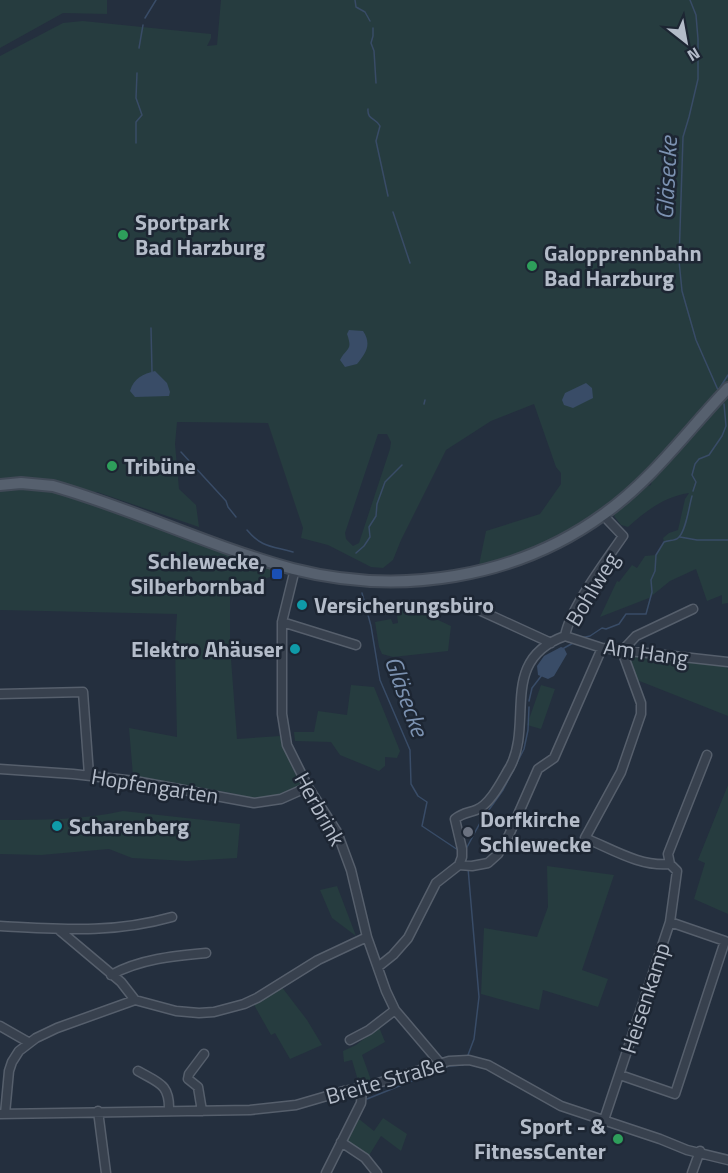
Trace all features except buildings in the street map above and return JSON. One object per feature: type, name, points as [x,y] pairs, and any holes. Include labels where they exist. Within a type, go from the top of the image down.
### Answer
[{"type":"main road","points":[[0,485],[21,483],[53,486],[295,569],[382,582],[424,581],[479,571],[531,554],[558,542],[603,515],[651,474],[728,388]]},
{"type":"street","name":"Bohlweg","points":[[572,638],[566,627],[591,583],[623,537],[603,515]]},
{"type":"street","name":"Herbrink","points":[[295,569],[282,622],[283,730],[291,756],[337,832],[351,870],[367,937],[386,991],[395,1010],[440,1063]]},
{"type":"street","points":[[466,604],[551,642]]},
{"type":"street","points":[[670,864],[657,865],[638,861],[585,838],[621,772],[641,714],[641,703],[622,651],[636,636],[693,609]]},
{"type":"street","points":[[282,622],[356,645]]},
{"type":"street","points":[[464,860],[455,819],[488,801],[511,765],[515,752],[520,700],[527,668],[534,656],[551,642],[572,638]]},
{"type":"street","name":"Am Hang","points":[[572,638],[602,648],[728,662]]},
{"type":"street","points":[[378,967],[408,938],[436,883],[464,860],[488,863],[498,854],[509,835],[538,769],[554,758],[602,648]]},
{"type":"street","points":[[0,694],[83,692],[88,775]]},
{"type":"street","name":"Heisenkamp","points":[[604,1120],[670,922],[677,872],[670,864],[668,854],[672,838],[706,755]]},
{"type":"street","name":"Hopfengarten","points":[[0,770],[88,775],[135,781],[254,803],[281,799],[308,787]]},
{"type":"street","points":[[0,926],[82,931],[145,925],[172,917]]},
{"type":"street","name":"Heisenkamp","points":[[620,1075],[675,1094],[726,941],[670,922]]},
{"type":"street","points":[[58,929],[129,991],[135,1000]]},
{"type":"street","points":[[3,1114],[12,1062],[18,1051],[28,1042],[57,1028],[135,1000],[176,1011],[199,1013],[229,1008],[257,998],[318,960],[367,937]]},
{"type":"street","points":[[111,975],[123,969],[169,956],[206,953]]},
{"type":"street","points":[[350,1040],[369,1030],[395,1010]]},
{"type":"street","points":[[0,1026],[28,1042]]},
{"type":"street","points":[[202,1111],[198,1087],[188,1079],[189,1074],[204,1054]]},
{"type":"street","name":"Breite Straße","points":[[3,1114],[202,1111],[285,1107],[362,1088],[440,1063],[469,1060],[483,1063],[561,1106],[660,1139],[689,1145],[728,1160]]},
{"type":"street","points":[[138,1071],[166,1089],[169,1096],[169,1111]]},
{"type":"street","points":[[326,1173],[361,1103],[362,1088]]},
{"type":"street","points":[[98,1111],[106,1173]]},
{"type":"street","points":[[341,1142],[365,1158],[377,1173]]},
{"type":"street","points":[[692,1173],[700,1151]]},
{"type":"green space","points":[[0,0],[107,0],[107,14],[63,13],[0,48]]},
{"type":"green space","points":[[221,0],[728,0],[728,383],[630,487],[600,513],[526,552],[479,565],[486,531],[540,514],[561,484],[561,473],[556,467],[534,404],[491,421],[446,450],[393,560],[383,568],[371,567],[328,545],[301,538],[303,528],[268,423],[177,422],[175,444],[179,489],[196,505],[199,527],[97,492],[83,494],[295,569],[230,590],[230,646],[237,739],[280,736],[301,786],[272,798],[255,799],[133,776],[129,728],[177,737],[175,645],[177,614],[0,610],[0,56],[63,23],[83,21],[211,34],[207,46],[217,45]],"holes":[[[378,434],[387,434],[391,442],[390,449],[359,543],[353,546],[346,539],[345,533]]]},
{"type":"green space","points":[[728,395],[728,603],[722,604],[722,595],[707,601],[696,569],[670,581],[649,598],[600,617],[617,581],[619,582],[632,565],[637,568],[645,556],[656,555],[664,542],[663,538],[678,530],[685,499],[689,493],[656,505],[628,527],[621,525],[614,516],[615,514],[642,488],[651,485],[652,479]]},
{"type":"green space","points":[[395,600],[451,626],[448,651],[393,657],[382,654],[375,622],[391,619],[393,624],[398,623]]},
{"type":"green space","points":[[628,652],[721,663],[728,669],[728,716],[637,680]]},
{"type":"green space","points":[[351,685],[374,687],[400,751],[397,758],[385,757],[385,766],[379,771],[340,755],[331,742],[295,741],[294,732],[314,732],[318,711],[347,715]]},
{"type":"green space","points":[[541,685],[555,689],[541,729],[527,725]]},
{"type":"green space","points":[[728,785],[728,914],[694,899],[705,863],[698,860]]},
{"type":"green space","points":[[123,811],[240,824],[237,858],[187,861],[132,858],[109,849],[41,855],[0,854],[0,820],[77,818]]},
{"type":"green space","points":[[547,866],[614,875],[582,970],[608,979],[598,1007],[543,990],[539,1010],[481,994],[484,928],[537,937],[548,907]]},
{"type":"green space","points":[[337,886],[356,936],[332,918],[320,890]]},
{"type":"green space","points":[[281,986],[307,1020],[322,1045],[290,1059],[275,1033],[271,1035],[253,1003]]},
{"type":"green space","points":[[379,1027],[385,1042],[362,1055],[371,1080],[359,1084],[352,1060],[344,1062],[343,1051],[356,1045]]},
{"type":"green space","points":[[383,1118],[407,1134],[401,1151],[381,1136],[368,1157],[347,1141],[359,1119],[374,1131]]},
{"type":"water","points":[[349,330],[363,331],[367,344],[357,364],[345,367],[340,360],[349,346],[347,334]]},
{"type":"water","points":[[155,371],[167,383],[169,396],[135,397],[130,391],[134,383],[143,375]]},
{"type":"water","points":[[586,383],[592,388],[593,398],[573,408],[564,405],[562,400],[565,393]]},
{"type":"water","points":[[561,647],[567,654],[554,676],[548,679],[538,675],[537,666],[544,656]]},
{"type":"waterway","name":"Gläsecke","points":[[145,18],[156,0]]},
{"type":"waterway","points":[[355,0],[356,7],[365,12],[370,21]]},
{"type":"waterway","name":"Gläsecke","points":[[690,0],[696,15],[698,79],[683,137],[679,261],[682,291],[696,340],[718,390]]},
{"type":"waterway","name":"Gläsecke","points":[[139,48],[143,25]]},
{"type":"waterway","points":[[373,28],[371,43],[374,51],[376,83]]},
{"type":"waterway","name":"Gläsecke","points":[[136,143],[136,122],[142,115],[136,98],[137,73]]},
{"type":"waterway","points":[[368,109],[370,117],[380,126],[376,141],[388,196]]},
{"type":"waterway","points":[[393,212],[410,263]]},
{"type":"waterway","name":"Gläsecke","points":[[151,328],[152,372]]},
{"type":"waterway","points":[[719,389],[728,375]]},
{"type":"waterway","points":[[424,404],[425,400]]},
{"type":"waterway","name":"Gläsecke","points":[[693,491],[696,482],[692,475],[695,464],[699,459],[709,455],[726,426],[724,404]]},
{"type":"waterway","name":"Gläsecke","points":[[181,452],[226,501],[236,517]]},
{"type":"waterway","points":[[356,553],[370,537],[369,527],[376,516],[377,504],[385,482],[402,465]]},
{"type":"waterway","name":"Gläsecke","points":[[581,638],[590,636],[602,628],[606,629],[619,624],[626,614],[646,614],[652,592],[651,580],[655,571],[656,555],[664,542],[675,540],[681,535],[692,496]]},
{"type":"waterway","name":"Gläsecke","points":[[247,530],[263,543],[293,552]]},
{"type":"waterway","points":[[680,537],[697,540],[728,540]]},
{"type":"waterway","name":"Gläsecke","points":[[362,593],[371,626],[380,680],[410,750],[411,784],[418,796],[427,802],[422,826],[458,850]]},
{"type":"waterway","name":"Gläsecke","points":[[564,648],[575,642]]},
{"type":"waterway","name":"Gläsecke","points":[[529,701],[532,688],[542,675]]},
{"type":"waterway","name":"Gläsecke","points":[[466,849],[481,821],[503,790],[524,749],[529,707]]},
{"type":"waterway","name":"Gläsecke","points":[[468,868],[479,997],[474,1039],[468,1055]]},
{"type":"waterway","name":"Gläsecke","points":[[367,1099],[449,1066],[463,1065]]},
{"type":"place","name":"Sportpark Bad Harzburg","points":[[123,235]]},
{"type":"place","name":"Galopprennbahn Bad Harzburg","points":[[532,266]]},
{"type":"place","name":"Tribüne","points":[[112,466]]},
{"type":"place","name":"Schlewecke, Silberbornbad","points":[[277,574]]},
{"type":"place","name":"Versicherungsbüro","points":[[302,605]]},
{"type":"place","name":"Elektro Ahäuser","points":[[295,649]]},
{"type":"place","name":"Scharenberg","points":[[57,826]]},
{"type":"place","name":"Dorfkirche Schlewecke","points":[[468,832]]},
{"type":"place","name":"Sport - & FitnessCenter","points":[[618,1139]]}]
